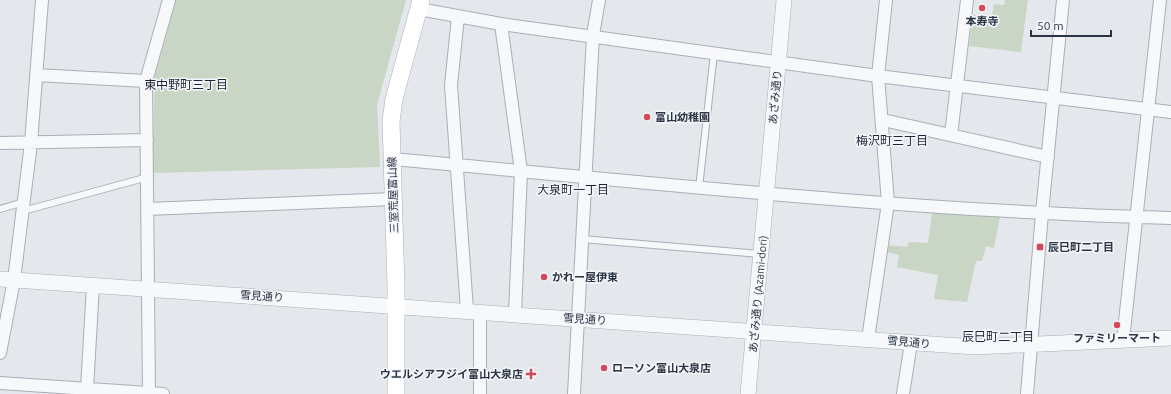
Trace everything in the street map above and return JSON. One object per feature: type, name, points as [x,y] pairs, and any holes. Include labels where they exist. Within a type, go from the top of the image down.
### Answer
[{"type":"main road","name":"三室荒屋富山線","points":[[396,394],[396,305],[391,121],[394,99],[420,4]]},
{"type":"street","points":[[0,353],[7,279],[23,206],[31,142],[42,0]]},
{"type":"street","points":[[149,394],[146,81],[169,0]]},
{"type":"street","points":[[574,394],[593,35],[599,0]]},
{"type":"street","name":"あざみ通り","points":[[767,194],[784,0]]},
{"type":"street","points":[[868,339],[888,203],[883,120],[878,76],[886,0]]},
{"type":"street","points":[[951,135],[967,0]]},
{"type":"street","points":[[1027,394],[1042,214],[1063,0]]},
{"type":"street","points":[[1123,340],[1160,0]]},
{"type":"street","points":[[420,4],[458,17],[502,24],[593,35],[878,76],[1171,112]]},
{"type":"street","points":[[458,17],[451,85],[457,165],[473,311],[480,394]]},
{"type":"street","points":[[502,24],[521,171],[515,314]]},
{"type":"street","points":[[36,75],[146,81]]},
{"type":"street","points":[[883,120],[1048,157]]},
{"type":"street","points":[[0,143],[147,140]]},
{"type":"street","points":[[393,159],[767,194],[1042,214],[1171,218]]},
{"type":"street","name":"あざみ通り (Azami-dori)","points":[[748,394],[755,330],[760,254],[767,194]]},
{"type":"street","points":[[148,209],[394,199]]},
{"type":"street","name":"雪見通り","points":[[7,279],[755,330],[975,347],[1171,338]]},
{"type":"street","points":[[87,389],[93,285]]},
{"type":"street","points":[[903,394],[911,342]]},
{"type":"street","points":[[0,383],[72,391],[87,389],[163,394]]},
{"type":"lane","points":[[699,188],[714,53]]},
{"type":"lane","points":[[0,209],[23,206],[148,176]]},
{"type":"lane","points":[[582,238],[760,254]]},
{"type":"green space","points":[[176,0],[406,0],[377,105],[380,167],[152,173],[155,76]]},
{"type":"green space","points":[[1005,0],[1028,0],[1021,52],[969,46],[973,15],[992,17],[994,4],[1004,5]]},
{"type":"green space","points":[[932,212],[1000,217],[994,248],[986,246],[982,261],[976,261],[967,302],[934,299],[938,275],[897,267],[899,255],[886,252],[886,245],[907,247],[909,242],[928,243]]},
{"type":"place","name":"本寿寺","points":[[982,8]]},
{"type":"place","name":"富山幼稚園","points":[[647,117]]},
{"type":"place","name":"辰巳町二丁目","points":[[1040,247]]},
{"type":"place","name":"かれー屋伊東","points":[[544,277]]},
{"type":"place","name":"ファミリーマート","points":[[1117,325]]},
{"type":"place","name":"ローソン富山大泉店","points":[[604,368]]},
{"type":"place","name":"ウエルシアフジイ富山大泉店","points":[[531,374]]},
{"type":"district","name":"東中野町三丁目","points":[[186,84]]},
{"type":"district","name":"梅沢町三丁目","points":[[892,140]]},
{"type":"district","name":"大泉町一丁目","points":[[573,189]]},
{"type":"district","name":"辰巳町二丁目","points":[[998,336]]}]
